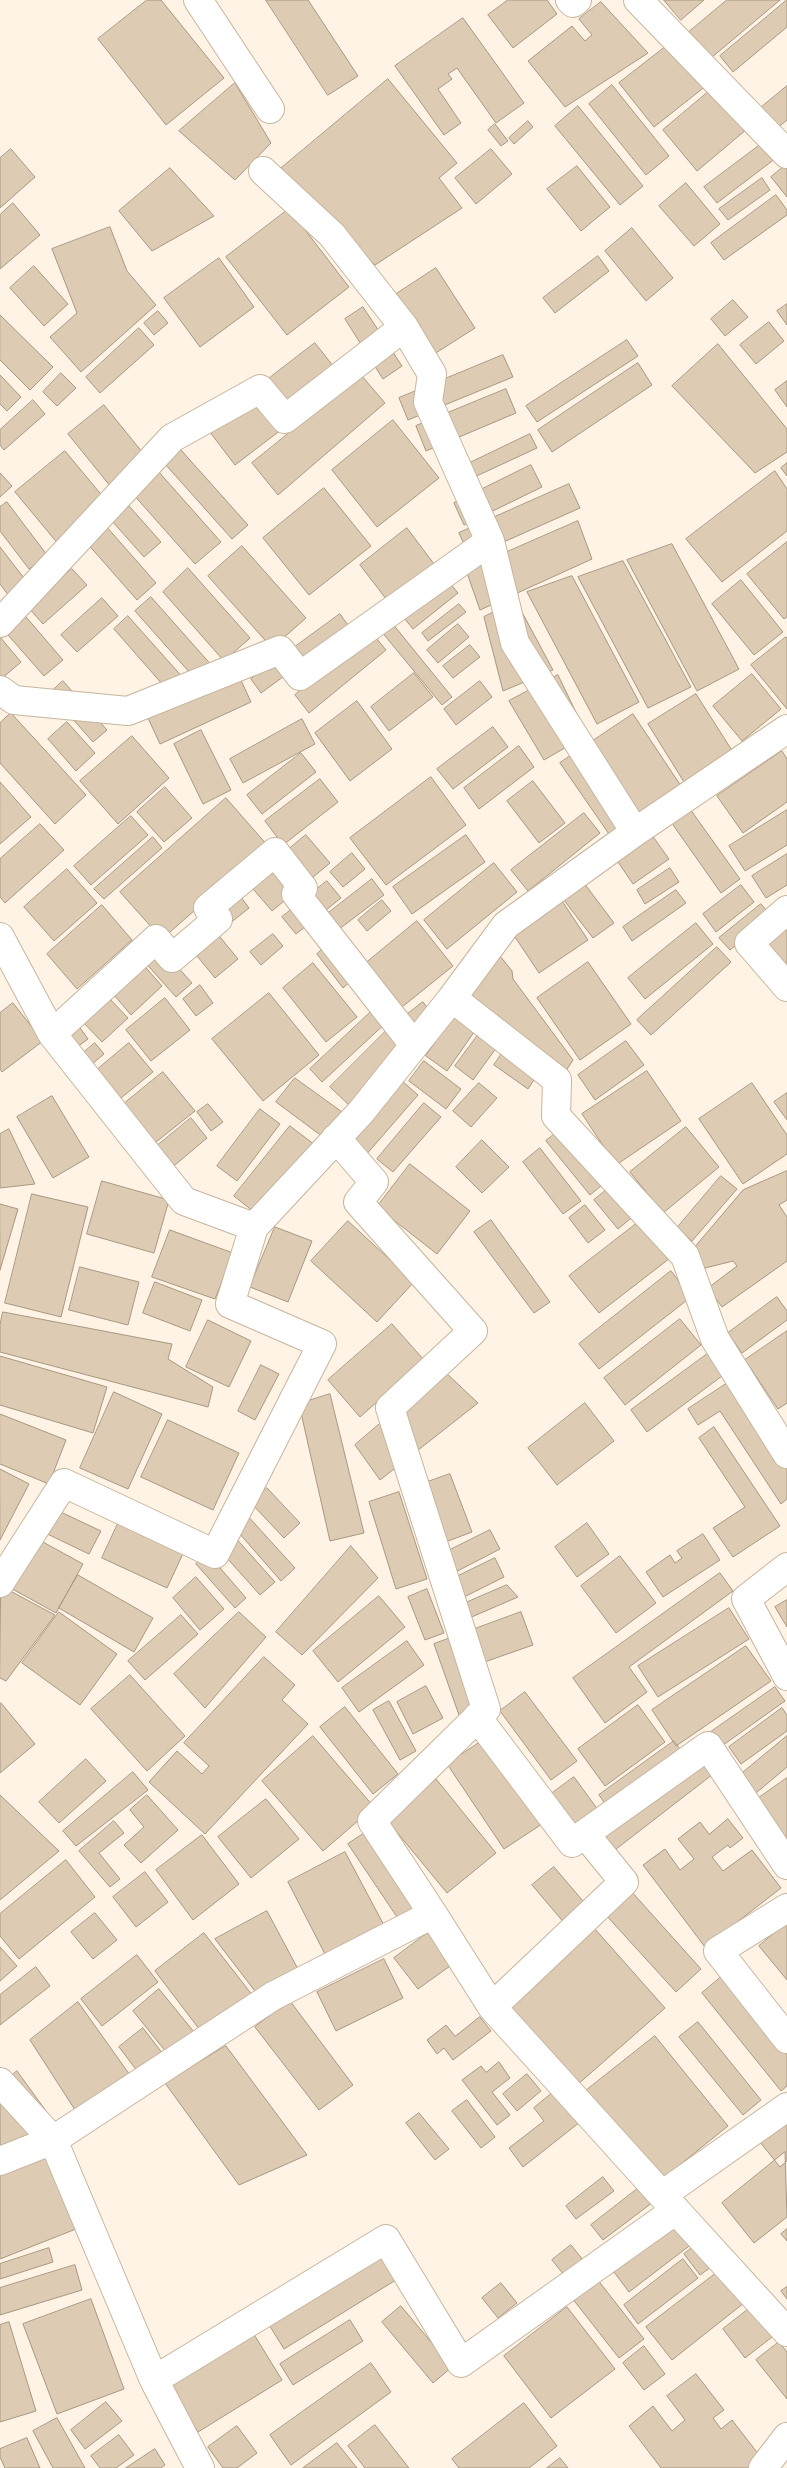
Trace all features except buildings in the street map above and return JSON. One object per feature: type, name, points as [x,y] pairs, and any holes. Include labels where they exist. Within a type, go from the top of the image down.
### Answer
[{"type":"street","points":[[198,0],[270,109]]},
{"type":"street","points":[[570,0],[573,3],[577,0]]},
{"type":"street","points":[[638,0],[787,154]]},
{"type":"street","points":[[263,171],[332,235],[404,327],[432,374],[428,402],[490,541],[515,643],[635,832]]},
{"type":"street","points":[[0,623],[172,438],[260,390],[285,419],[404,327]]},
{"type":"street","points":[[0,690],[14,700],[128,710],[280,650],[300,676],[490,541]]},
{"type":"street","points":[[0,1583],[64,1483],[215,1554],[322,1344],[230,1304],[254,1227],[336,1138],[414,1046],[506,924],[635,832],[786,733]]},
{"type":"street","points":[[52,1034],[156,939],[172,958],[218,919],[208,908],[275,852],[303,888],[296,894],[414,1046]]},
{"type":"street","points":[[787,910],[749,943],[787,987]]},
{"type":"street","points":[[0,937],[10,980],[184,1201],[254,1227]]},
{"type":"street","points":[[452,998],[557,1080],[556,1116],[685,1256],[715,1339],[787,1454]]},
{"type":"street","points":[[336,1138],[374,1182],[358,1202],[472,1331],[390,1408],[486,1709],[372,1821],[492,2007],[787,2332]]},
{"type":"street","points":[[787,1567],[746,1599],[787,1676]]},
{"type":"street","points":[[477,1717],[572,1843],[708,1746],[787,1865]]},
{"type":"street","points":[[492,2007],[624,1882],[586,1834]]},
{"type":"street","points":[[787,1908],[718,1951],[787,2039]]},
{"type":"street","points":[[0,2161],[53,2140],[273,1996],[433,1914]]},
{"type":"street","points":[[0,2082],[53,2140],[154,2380],[200,2468]]},
{"type":"street","points":[[154,2380],[386,2239],[461,2363],[669,2203],[787,2107]]},
{"type":"street","points":[[763,2468],[787,2437]]}]
